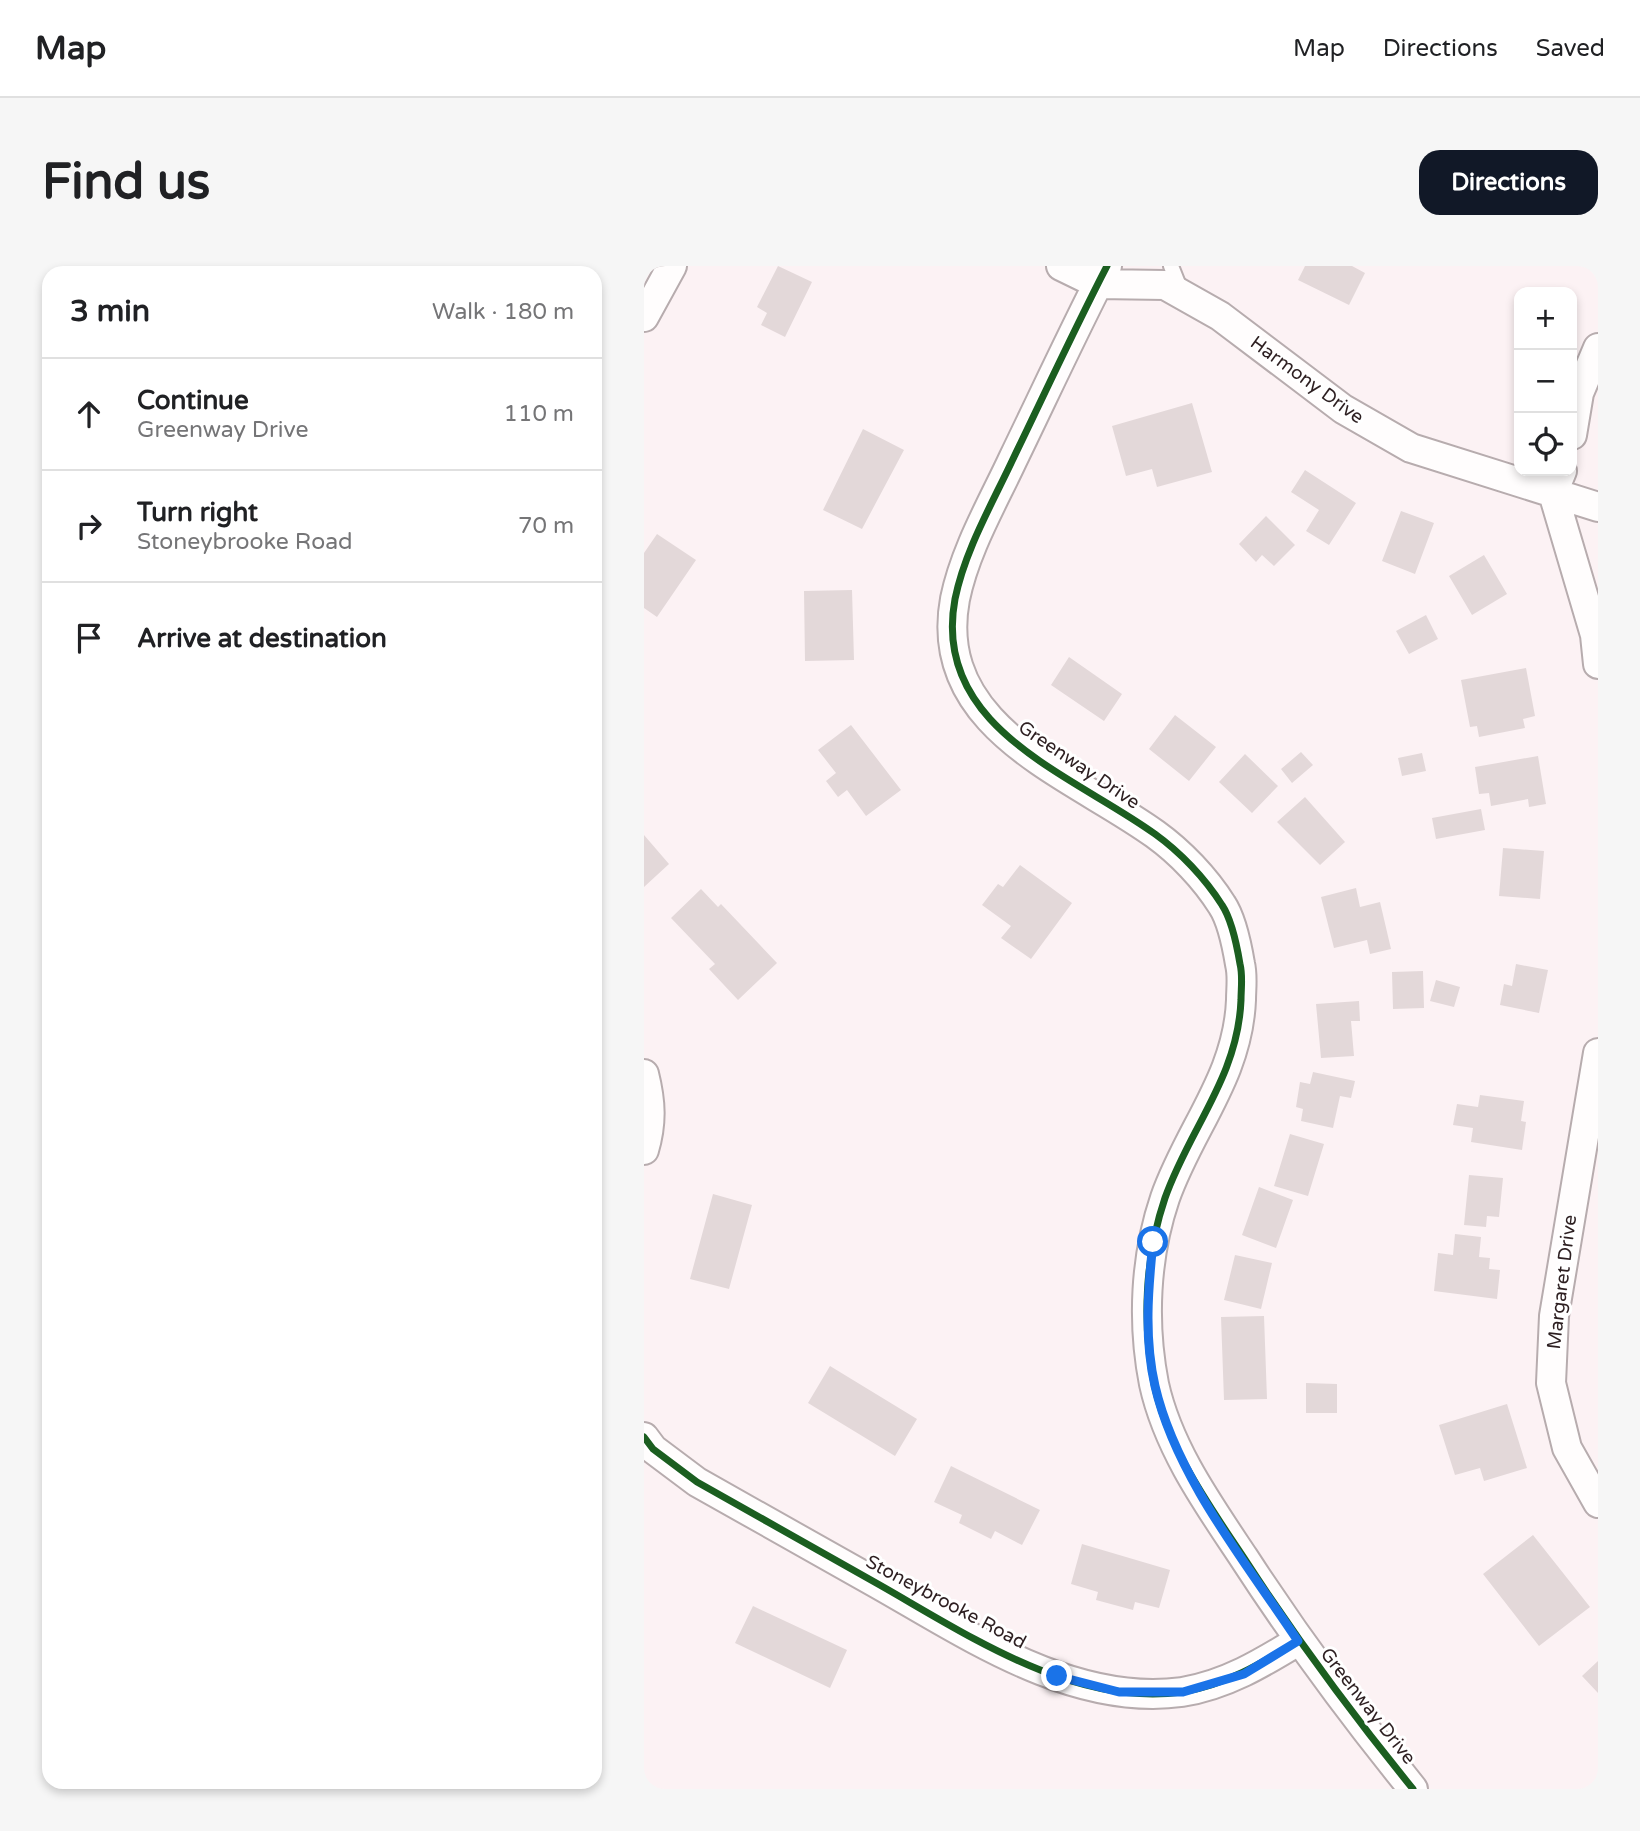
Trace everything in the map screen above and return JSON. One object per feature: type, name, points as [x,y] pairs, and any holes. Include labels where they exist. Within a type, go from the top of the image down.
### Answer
[{"type":"street","points":[[644,317],[672,266]]},
{"type":"street","name":"Harmony Drive","points":[[1061,266],[1165,285],[1220,316],[1343,410],[1411,448],[1558,482],[1598,507]]},
{"type":"street","name":"Greenway Drive","points":[[1102,275],[969,551],[954,603],[956,658],[967,687],[982,710],[1018,748],[1157,835],[1196,871],[1226,909],[1242,969],[1239,1032],[1219,1090],[1166,1196],[1153,1242],[1146,1314],[1155,1386],[1179,1454],[1298,1641],[1413,1789]]},
{"type":"street","points":[[1576,413],[1579,393],[1598,348]]},
{"type":"street","points":[[1558,482],[1597,631],[1598,664]]},
{"type":"street","name":"Margaret Drive","points":[[1598,1053],[1554,1316],[1552,1383],[1567,1448],[1598,1503]]},
{"type":"street","points":[[644,1074],[650,1098],[651,1126],[644,1150]]},
{"type":"street","name":"Stoneybrooke Road","points":[[644,1437],[653,1449],[697,1482],[986,1645],[1057,1676],[1119,1692],[1183,1692],[1244,1674],[1298,1641]]},
{"type":"lane","points":[[1171,266],[1183,295]]},
{"type":"building","points":[[778,266],[812,282],[785,337],[761,325],[767,313],[757,307]]},
{"type":"building","points":[[1305,266],[1352,266],[1365,273],[1349,305],[1298,280]]},
{"type":"building","points":[[1192,403],[1212,472],[1157,487],[1152,469],[1126,476],[1112,426]]},
{"type":"building","points":[[863,429],[904,450],[862,529],[823,510]]},
{"type":"building","points":[[1305,470],[1356,503],[1329,545],[1306,531],[1319,510],[1291,492]]},
{"type":"building","points":[[1401,511],[1434,523],[1415,574],[1382,561]]},
{"type":"building","points":[[1266,516],[1295,545],[1274,566],[1262,555],[1256,562],[1239,544]]},
{"type":"building","points":[[657,534],[696,560],[657,617],[644,608],[644,553]]},
{"type":"building","points":[[1484,555],[1507,594],[1472,615],[1449,576]]},
{"type":"building","points":[[852,590],[854,660],[805,661],[804,591]]},
{"type":"building","points":[[1426,615],[1438,639],[1409,654],[1396,631]]},
{"type":"building","points":[[1069,657],[1122,694],[1104,721],[1051,685]]},
{"type":"building","points":[[1526,668],[1535,716],[1523,719],[1525,728],[1479,737],[1477,726],[1470,727],[1461,680]]},
{"type":"building","points":[[1175,715],[1216,747],[1189,781],[1149,749]]},
{"type":"building","points":[[851,725],[901,790],[866,816],[847,790],[838,797],[826,781],[836,773],[818,750]]},
{"type":"building","points":[[1301,752],[1313,765],[1292,783],[1281,769]]},
{"type":"building","points":[[1422,753],[1426,771],[1402,776],[1398,758]]},
{"type":"building","points":[[1245,754],[1278,786],[1252,813],[1219,782]]},
{"type":"building","points":[[1538,756],[1546,804],[1529,807],[1528,799],[1491,806],[1489,793],[1479,794],[1475,767]]},
{"type":"building","points":[[1305,797],[1345,842],[1320,865],[1277,822]]},
{"type":"building","points":[[1481,809],[1485,830],[1436,839],[1432,818]]},
{"type":"building","points":[[644,835],[669,864],[644,887]]},
{"type":"building","points":[[1503,848],[1544,851],[1540,899],[1499,896]]},
{"type":"building","points":[[1020,865],[1072,903],[1031,959],[1001,938],[1011,926],[982,905],[998,884],[1003,887]]},
{"type":"building","points":[[1356,888],[1360,907],[1380,902],[1391,949],[1370,954],[1367,940],[1334,948],[1321,897]]},
{"type":"building","points":[[701,889],[718,907],[721,904],[777,963],[738,1000],[709,969],[715,964],[671,918]]},
{"type":"building","points":[[1516,964],[1548,970],[1539,1013],[1500,1005],[1504,984],[1512,986]]},
{"type":"building","points":[[1423,971],[1424,1008],[1393,1009],[1392,972]]},
{"type":"building","points":[[1436,980],[1460,987],[1454,1007],[1430,1001]]},
{"type":"building","points":[[1359,1001],[1360,1021],[1351,1021],[1354,1056],[1321,1058],[1316,1004]]},
{"type":"building","points":[[1313,1072],[1355,1081],[1351,1098],[1340,1096],[1333,1128],[1301,1121],[1303,1109],[1296,1107],[1300,1082],[1310,1084]]},
{"type":"building","points":[[1480,1095],[1524,1101],[1521,1121],[1526,1122],[1522,1150],[1471,1142],[1473,1128],[1453,1125],[1457,1104],[1478,1107]]},
{"type":"building","points":[[1290,1134],[1324,1144],[1308,1196],[1274,1186]]},
{"type":"building","points":[[1469,1175],[1503,1178],[1499,1217],[1487,1216],[1486,1227],[1464,1225]]},
{"type":"building","points":[[1259,1187],[1293,1200],[1276,1248],[1242,1235]]},
{"type":"building","points":[[713,1194],[752,1205],[729,1289],[690,1279]]},
{"type":"building","points":[[1455,1234],[1481,1237],[1479,1257],[1490,1258],[1489,1269],[1500,1270],[1497,1299],[1434,1291],[1438,1253],[1453,1255]]},
{"type":"building","points":[[1235,1255],[1272,1263],[1261,1309],[1224,1300]]},
{"type":"building","points":[[1264,1316],[1267,1399],[1224,1400],[1221,1317]]},
{"type":"building","points":[[830,1366],[917,1419],[895,1456],[808,1403]]},
{"type":"building","points":[[1306,1383],[1337,1384],[1337,1413],[1306,1413]]},
{"type":"building","points":[[1507,1404],[1527,1468],[1484,1481],[1480,1468],[1455,1475],[1439,1425]]},
{"type":"building","points":[[951,1466],[1040,1510],[1022,1545],[995,1531],[991,1539],[959,1523],[962,1515],[934,1502]]},
{"type":"building","points":[[1533,1535],[1590,1607],[1539,1646],[1483,1574]]},
{"type":"building","points":[[1082,1544],[1170,1570],[1159,1608],[1135,1602],[1133,1610],[1096,1600],[1098,1592],[1071,1584]]},
{"type":"building","points":[[753,1606],[847,1650],[830,1688],[735,1643]]},
{"type":"building","points":[[1598,1661],[1598,1693],[1582,1676]]},
{"type":"cycle path","points":[[1107,266],[972,545],[955,599],[953,644],[964,682],[986,714],[1015,742],[1049,767],[1164,841],[1200,875],[1229,918],[1241,973],[1238,1028],[1222,1078],[1175,1173],[1158,1220],[1150,1267],[1147,1314],[1154,1384],[1160,1408],[1179,1453],[1217,1517],[1304,1646],[1413,1789]]},
{"type":"cycle path","points":[[644,1437],[653,1449],[697,1482],[985,1645],[1062,1678],[1101,1689],[1141,1694],[1182,1692],[1229,1679],[1298,1641]]},
{"type":"route","points":[[1057,1676],[1119,1692],[1183,1692],[1244,1674],[1298,1641],[1179,1454],[1155,1386],[1146,1314],[1153,1242]]}]
